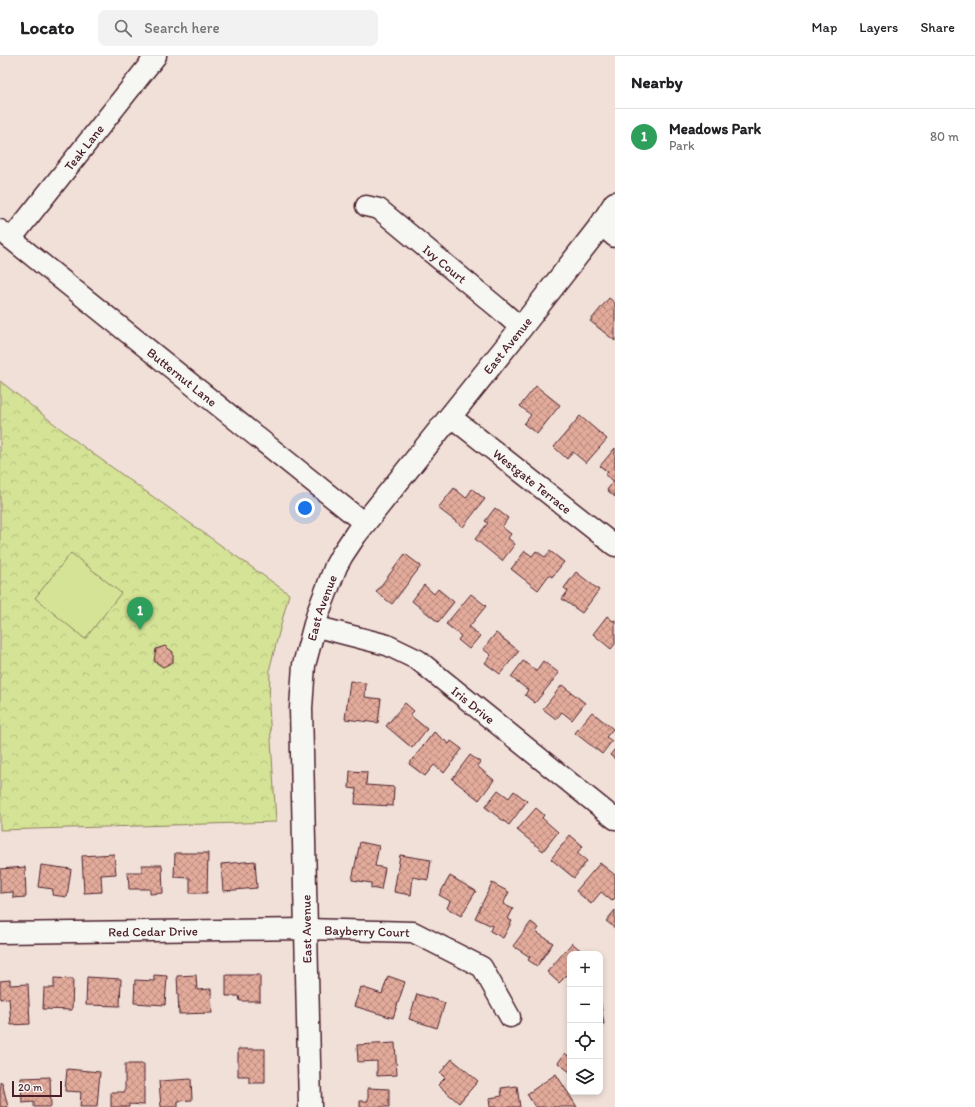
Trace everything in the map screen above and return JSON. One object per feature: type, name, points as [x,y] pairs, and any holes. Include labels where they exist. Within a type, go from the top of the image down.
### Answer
[{"type":"street","name":"Teak Lane","points":[[6,234],[156,56]]},
{"type":"street","name":"East Avenue","points":[[310,1107],[301,708],[304,665],[314,626],[336,566],[364,522],[521,328],[608,231],[615,203]]},
{"type":"street","name":"Ivy Court","points":[[366,206],[379,209],[521,328]]},
{"type":"street","name":"Butternut Lane","points":[[6,234],[364,522]]},
{"type":"street","name":"Westgate Terrace","points":[[450,416],[615,546]]},
{"type":"street","name":"Iris Drive","points":[[314,626],[387,645],[418,660],[615,819]]},
{"type":"street","name":"Red Cedar Drive","points":[[0,933],[306,928]]},
{"type":"street","name":"Bayberry Court","points":[[306,928],[413,932],[482,967],[510,1017]]},
{"type":"green space","points":[[0,381],[85,448],[289,594],[270,667],[269,707],[276,822],[0,830]]},
{"type":"green space","points":[[71,553],[121,593],[85,639],[35,598]]},
{"type":"building","points":[[609,298],[615,303],[615,341],[590,321]]},
{"type":"building","points":[[536,386],[560,405],[537,434],[524,424],[531,415],[520,406]]},
{"type":"building","points":[[580,416],[607,439],[586,463],[573,452],[567,459],[554,447]]},
{"type":"building","points":[[615,448],[615,497],[607,490],[614,481],[605,475],[608,472],[600,466]]},
{"type":"building","points":[[454,488],[466,498],[472,489],[485,499],[463,527],[438,508]]},
{"type":"building","points":[[495,508],[508,518],[502,527],[511,534],[508,538],[515,544],[502,561],[475,539],[488,523],[485,521]]},
{"type":"building","points":[[525,551],[532,556],[536,551],[545,557],[550,551],[564,562],[552,577],[549,575],[538,590],[511,569]]},
{"type":"building","points":[[405,554],[421,566],[392,604],[376,592]]},
{"type":"building","points":[[576,572],[599,590],[582,613],[562,599],[568,591],[564,588]]},
{"type":"building","points":[[424,585],[434,594],[438,589],[454,602],[438,622],[412,601]]},
{"type":"building","points":[[471,594],[486,606],[469,627],[480,636],[469,649],[458,640],[461,636],[446,624]]},
{"type":"building","points":[[607,616],[613,621],[615,620],[615,644],[611,649],[593,634]]},
{"type":"building","points":[[496,633],[519,651],[500,674],[485,663],[491,655],[483,649]]},
{"type":"building","points":[[165,646],[173,652],[173,662],[163,667],[154,661],[156,649]]},
{"type":"building","points":[[523,661],[536,671],[543,661],[559,673],[535,703],[525,695],[528,690],[511,677]]},
{"type":"building","points":[[350,681],[366,683],[365,697],[381,699],[378,723],[345,719]]},
{"type":"building","points":[[562,685],[585,703],[572,720],[562,712],[556,719],[543,709]]},
{"type":"building","points":[[405,703],[414,711],[410,715],[427,729],[412,748],[386,726]]},
{"type":"building","points":[[592,712],[613,729],[606,737],[612,741],[602,754],[575,733]]},
{"type":"building","points":[[434,732],[449,744],[451,741],[462,749],[444,773],[434,765],[425,776],[409,764]]},
{"type":"building","points":[[615,749],[615,759],[610,755]]},
{"type":"building","points":[[470,755],[480,762],[477,766],[494,780],[479,800],[452,779]]},
{"type":"building","points":[[350,771],[367,772],[366,785],[394,787],[393,806],[355,804],[356,789],[349,788]]},
{"type":"building","points":[[498,790],[509,798],[514,791],[527,801],[509,825],[485,807]]},
{"type":"building","points":[[536,808],[544,815],[542,818],[558,832],[543,851],[517,830]]},
{"type":"building","points":[[570,835],[583,846],[577,853],[587,861],[574,878],[551,859]]},
{"type":"building","points":[[360,842],[379,846],[375,866],[385,868],[381,890],[371,888],[371,883],[352,880]]},
{"type":"building","points":[[175,853],[208,853],[207,893],[190,893],[190,878],[174,877]]},
{"type":"building","points":[[114,854],[116,874],[101,875],[102,892],[84,893],[82,856]]},
{"type":"building","points":[[400,855],[431,860],[428,880],[413,877],[411,895],[394,892]]},
{"type":"building","points":[[255,861],[257,888],[223,891],[221,864]]},
{"type":"building","points":[[600,863],[615,875],[615,898],[612,901],[601,892],[591,904],[576,891]]},
{"type":"building","points":[[41,865],[71,869],[67,897],[52,895],[53,889],[38,887]]},
{"type":"building","points":[[142,865],[162,865],[163,893],[150,894],[150,889],[129,889],[128,872],[142,872]]},
{"type":"building","points":[[25,867],[26,897],[13,898],[13,892],[0,893],[0,869]]},
{"type":"building","points":[[450,876],[476,891],[461,916],[447,908],[450,901],[439,895]]},
{"type":"building","points":[[492,883],[509,892],[503,904],[513,909],[508,919],[512,921],[503,938],[490,931],[492,926],[475,918]]},
{"type":"building","points":[[615,910],[615,928],[606,921]]},
{"type":"building","points":[[531,922],[539,928],[536,932],[553,943],[537,966],[528,960],[530,957],[513,946]]},
{"type":"building","points":[[572,943],[581,951],[567,951],[567,975],[559,983],[547,972]]},
{"type":"building","points":[[154,975],[167,976],[165,1005],[134,1003],[135,980],[154,981]]},
{"type":"building","points":[[196,975],[197,990],[211,989],[212,1013],[179,1014],[177,976]]},
{"type":"building","points":[[226,975],[260,975],[260,1001],[240,1001],[239,996],[226,996]]},
{"type":"building","points":[[388,976],[405,982],[393,1018],[354,1006],[361,987],[382,994]]},
{"type":"building","points":[[87,977],[121,979],[120,1006],[86,1005]]},
{"type":"building","points":[[54,978],[73,979],[72,1010],[43,1009],[44,988],[54,988]]},
{"type":"building","points":[[10,980],[10,985],[28,984],[30,1024],[11,1025],[9,998],[0,999],[0,981]]},
{"type":"building","points":[[417,994],[445,1003],[437,1028],[409,1019]]},
{"type":"building","points":[[395,1043],[397,1075],[377,1076],[377,1061],[358,1062],[357,1045]]},
{"type":"building","points":[[238,1049],[265,1049],[265,1083],[249,1083],[249,1076],[238,1076]]},
{"type":"building","points":[[565,1053],[567,1055],[567,1070],[558,1063]]},
{"type":"building","points":[[452,1059],[478,1081],[459,1103],[438,1085],[445,1078],[440,1073]]},
{"type":"building","points":[[125,1064],[144,1064],[144,1105],[129,1104],[129,1107],[111,1107],[111,1092],[125,1092]]},
{"type":"building","points":[[67,1069],[100,1072],[97,1107],[80,1107],[81,1092],[65,1091]]},
{"type":"building","points":[[556,1074],[567,1091],[567,1095],[569,1095],[577,1107],[535,1107],[527,1094]]},
{"type":"building","points":[[50,1077],[51,1107],[34,1107],[34,1102],[22,1103],[21,1078]]},
{"type":"building","points":[[191,1079],[192,1100],[178,1101],[178,1107],[161,1107],[159,1081]]},
{"type":"building","points":[[0,1082],[2,1082],[8,1107],[0,1107]]},
{"type":"building","points":[[517,1086],[520,1107],[490,1107],[489,1098],[502,1096],[501,1088]]},
{"type":"building","points":[[368,1088],[389,1089],[389,1107],[360,1107],[360,1101],[368,1101]]},
{"type":"place","name":"Meadows Park","points":[[140,630]]}]
